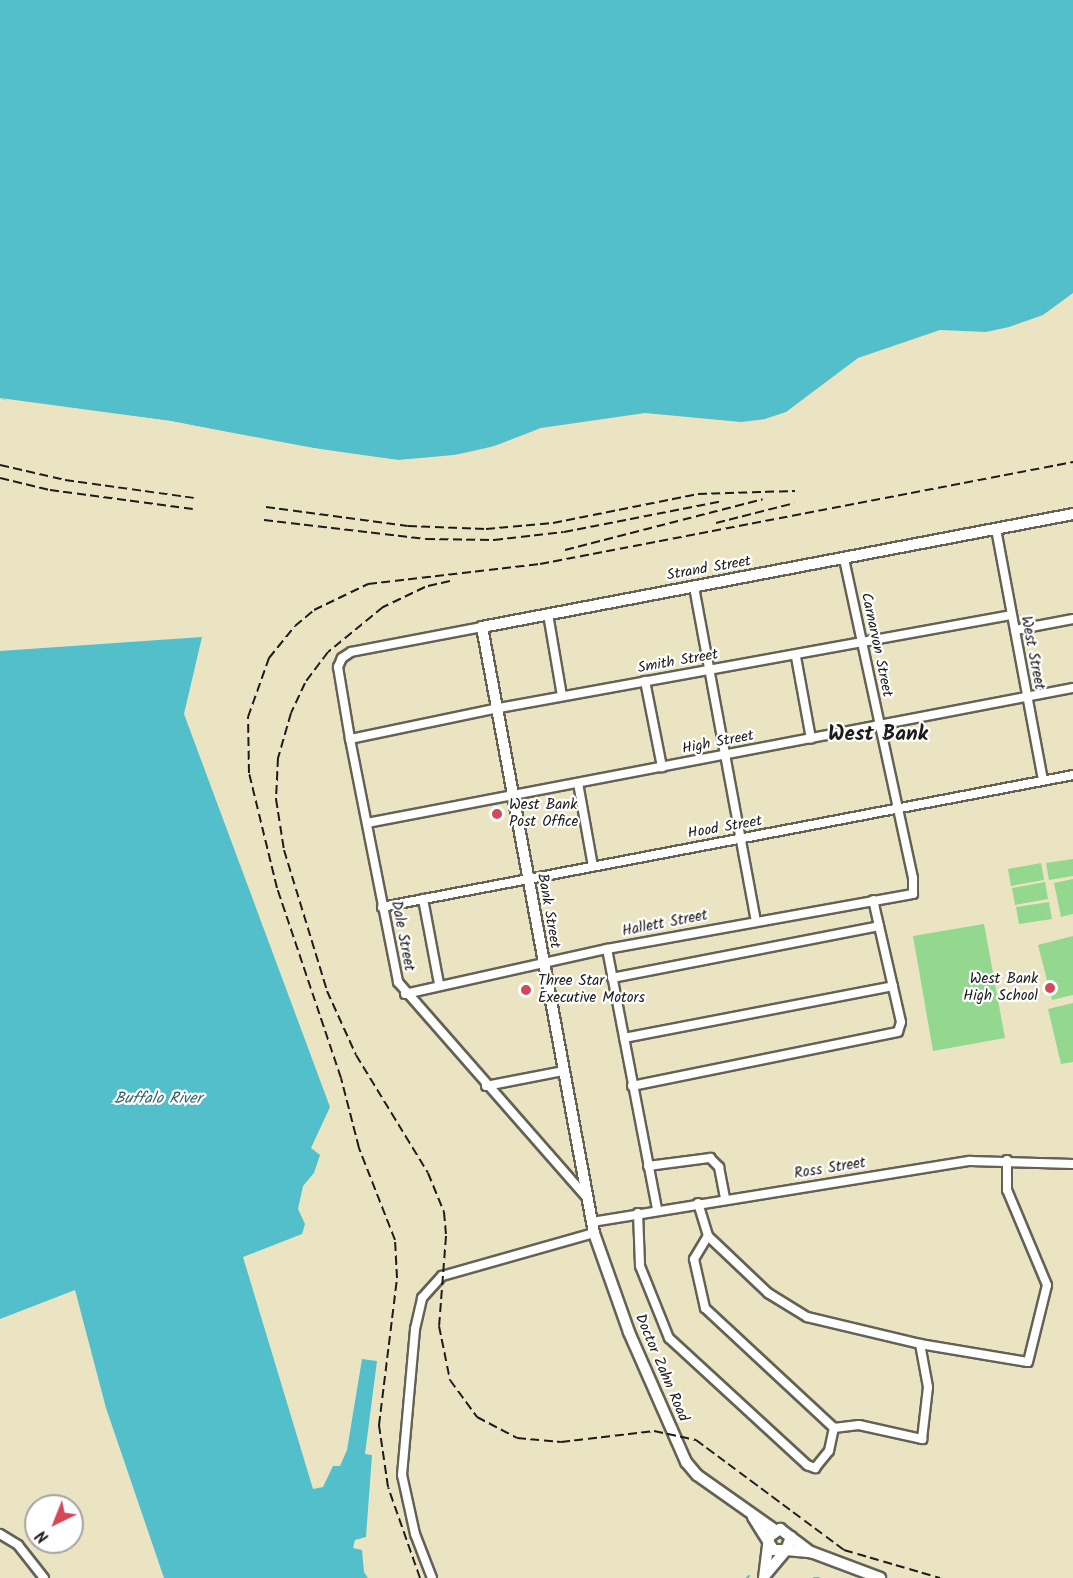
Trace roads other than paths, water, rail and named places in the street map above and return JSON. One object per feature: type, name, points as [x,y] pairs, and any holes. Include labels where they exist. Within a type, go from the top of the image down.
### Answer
[{"type":"street","name":"Strand Street","points":[[351,652],[844,560],[1073,514]]},
{"type":"street","name":"West Street","points":[[996,530],[1043,781]]},
{"type":"street","name":"Carnarvon Street","points":[[844,560],[912,876]]},
{"type":"street","points":[[693,587],[756,921]]},
{"type":"street","points":[[548,614],[562,696]]},
{"type":"street","name":"Smith Street","points":[[350,739],[562,696],[708,669],[796,657],[862,642],[1011,615]]},
{"type":"street","points":[[1015,630],[1073,619]]},
{"type":"street","name":"Bank Street","points":[[482,627],[499,708],[542,963],[588,1200]]},
{"type":"street","name":"Dale Street","points":[[351,652],[340,660],[338,667],[393,970],[405,994],[588,1200]]},
{"type":"street","points":[[796,657],[810,739]]},
{"type":"street","points":[[645,681],[662,767]]},
{"type":"street","name":"High Street","points":[[367,824],[1073,688]]},
{"type":"street","name":"Hood Street","points":[[382,907],[527,881],[740,838],[897,811],[1073,775]]},
{"type":"street","points":[[578,783],[593,866]]},
{"type":"street","name":"Hallett Street","points":[[405,994],[439,984],[607,949],[873,900],[912,895],[912,876]]},
{"type":"street","points":[[423,899],[439,984]]},
{"type":"street","points":[[632,1086],[897,1033],[902,1024],[873,900]]},
{"type":"street","points":[[612,978],[879,926]]},
{"type":"street","points":[[607,949],[657,1209]]},
{"type":"street","points":[[624,1038],[893,986]]},
{"type":"street","points":[[486,1086],[563,1071]]},
{"type":"street","points":[[648,1166],[710,1158],[719,1167],[725,1199]]},
{"type":"street","points":[[698,1203],[708,1236],[768,1293],[807,1317],[920,1344],[1023,1362],[1032,1357],[1047,1279],[1007,1190],[1007,1160]]},
{"type":"street","name":"Ross Street","points":[[432,1578],[415,1534],[402,1475],[415,1329],[422,1298],[442,1276],[593,1227],[657,1209],[970,1161],[1007,1160],[1073,1164]]},
{"type":"street","name":"Doctor Zahn Road","points":[[588,1200],[593,1227],[621,1313],[682,1455],[697,1475],[753,1517],[776,1530],[785,1530],[811,1552]]},
{"type":"street","points":[[638,1214],[642,1274],[672,1342],[810,1467],[815,1468],[822,1463],[835,1436],[834,1428],[705,1308],[694,1259],[708,1236]]},
{"type":"street","points":[[834,1428],[859,1425],[922,1439],[928,1387],[920,1344]]},
{"type":"street","name":"Doctor Zahn Road","points":[[753,1517],[769,1542]]},
{"type":"street","points":[[765,1576],[769,1542],[776,1530]]},
{"type":"street","points":[[0,1534],[18,1545],[44,1578]]},
{"type":"street","points":[[765,1576],[786,1550],[791,1537]]},
{"type":"street","points":[[769,1542],[774,1550],[811,1552],[879,1578]]},
{"type":"water","points":[[0,0],[1073,0],[1073,293],[1043,315],[1009,327],[986,332],[940,330],[858,358],[786,412],[765,419],[741,422],[645,413],[541,428],[504,444],[437,459],[398,460],[340,453],[170,421],[5,400],[0,398]]},
{"type":"water","name":"Buffalo River","points":[[202,637],[184,714],[330,1107],[311,1148],[320,1155],[314,1173],[303,1186],[298,1209],[305,1224],[302,1234],[243,1257],[313,1489],[323,1487],[333,1466],[340,1466],[347,1450],[362,1359],[377,1361],[365,1454],[372,1455],[366,1537],[355,1540],[353,1548],[362,1550],[364,1572],[368,1578],[164,1578],[106,1408],[75,1290],[0,1319],[0,651]]},
{"type":"waterway","points":[[814,1578],[819,1578]]},
{"type":"railway","points":[[420,1578],[388,1487],[379,1425],[397,1278],[395,1240],[359,1148],[341,1078],[277,888],[249,773],[248,717],[269,658],[295,626],[314,610],[368,584],[540,564],[1073,462]]},
{"type":"railway","points":[[0,465],[65,480],[194,498]]},
{"type":"railway","points":[[0,478],[50,490],[193,509]]},
{"type":"railway","points":[[266,507],[408,526],[486,529],[553,523],[698,494],[795,491]]},
{"type":"railway","points":[[565,550],[763,499]]},
{"type":"railway","points":[[264,520],[426,539],[494,540],[564,532],[723,501]]},
{"type":"railway","points":[[716,523],[795,503]]},
{"type":"railway","points":[[450,581],[425,587],[383,607],[328,652],[305,683],[291,713],[278,758],[276,799],[284,850],[327,991],[356,1055],[428,1173],[444,1212],[446,1236],[439,1326],[450,1380],[477,1417],[517,1438],[561,1442],[654,1431],[696,1440],[844,1550],[940,1578]]},
{"type":"place","name":"West Bank Post Office","points":[[497,814]]},
{"type":"place","name":"West Bank High School","points":[[1050,988]]},
{"type":"place","name":"Three Star Executive Motors","points":[[526,990]]},
{"type":"district","name":"West Bank","points":[[878,735]]}]
